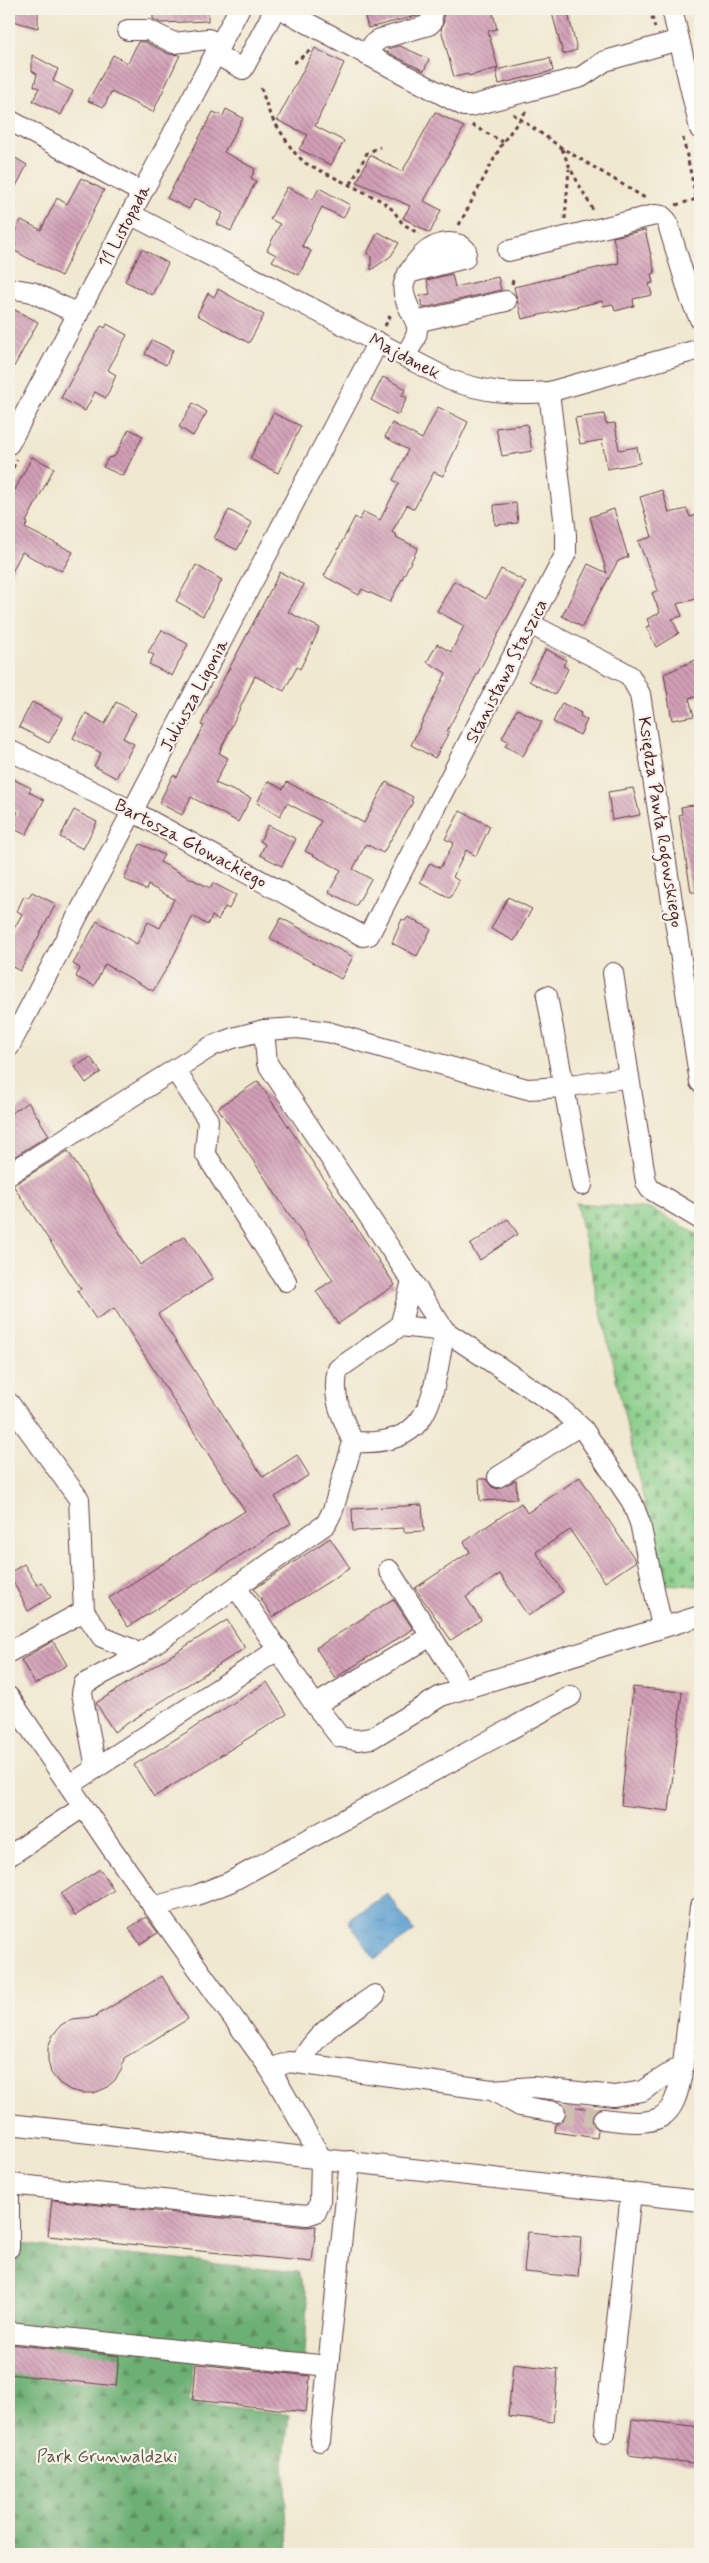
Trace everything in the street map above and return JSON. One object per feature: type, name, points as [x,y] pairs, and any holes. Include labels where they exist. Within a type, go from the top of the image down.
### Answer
[{"type":"street","name":"11 Listopada","points":[[11,435],[78,314],[239,9]]},
{"type":"street","points":[[128,30],[148,30],[174,43],[208,39],[243,69],[275,9]]},
{"type":"street","points":[[280,9],[460,104],[471,106],[581,77],[605,61],[679,40]]},
{"type":"street","points":[[367,56],[376,41],[414,38],[432,22],[431,9]]},
{"type":"street","points":[[672,9],[700,129]]},
{"type":"street","points":[[9,120],[141,192]]},
{"type":"street","name":"Majdanek","points":[[130,214],[450,380],[476,389],[524,395],[549,392],[700,349]]},
{"type":"street","points":[[508,251],[660,215],[667,221],[691,300],[700,319]]},
{"type":"street","points":[[405,356],[417,335],[416,322],[402,290],[402,284],[408,273],[425,251],[443,244],[462,246],[467,254],[465,258],[408,273]]},
{"type":"street","points":[[9,288],[32,292],[78,314]]},
{"type":"street","points":[[416,322],[506,302]]},
{"type":"street","name":"Juliusza Ligonia","points":[[9,1048],[132,810],[211,665],[378,342]]},
{"type":"street","name":"Stanisława Staszica","points":[[371,932],[563,561],[567,545],[549,392]]},
{"type":"street","name":"Księdza Pawła Rogowskiego","points":[[530,624],[630,676],[640,694],[700,1082]]},
{"type":"street","name":"Bartosza Głowackiego","points":[[9,750],[132,810],[363,936],[371,932]]},
{"type":"street","points":[[613,973],[646,1182],[650,1189],[700,1219]]},
{"type":"street","points":[[547,996],[582,1184]]},
{"type":"street","points":[[9,1174],[219,1043],[264,1030],[298,1028],[328,1032],[509,1086],[540,1090],[629,1077]]},
{"type":"street","points":[[264,1030],[267,1063],[445,1331],[559,1407],[579,1426],[632,1502],[640,1523],[662,1626]]},
{"type":"street","points":[[175,1070],[208,1120],[205,1153],[286,1281]]},
{"type":"street","points":[[96,1768],[82,1693],[84,1684],[138,1655],[326,1524],[333,1510],[353,1442],[337,1406],[334,1382],[338,1369],[400,1326],[412,1281]]},
{"type":"street","points":[[400,1326],[445,1331]]},
{"type":"street","points":[[353,1442],[376,1443],[394,1439],[410,1431],[428,1411],[445,1331]]},
{"type":"street","points":[[9,1404],[79,1499],[84,1611],[102,1637],[129,1648],[138,1655]]},
{"type":"street","points":[[498,1477],[579,1426]]},
{"type":"street","points":[[390,1570],[452,1669],[461,1689]]},
{"type":"street","points":[[236,1587],[315,1705],[340,1736],[357,1740],[372,1738],[441,1696],[662,1626],[700,1616]]},
{"type":"street","points":[[9,1652],[84,1611]]},
{"type":"street","points":[[315,1705],[431,1636]]},
{"type":"street","points":[[70,1785],[279,1649]]},
{"type":"street","points":[[154,1906],[197,1895],[230,1882],[571,1696]]},
{"type":"street","points":[[9,1697],[83,1807],[270,2069],[320,2158],[320,2202],[316,2212],[307,2215],[10,2183],[9,2248]]},
{"type":"street","points":[[9,1856],[83,1807]]},
{"type":"street","points":[[603,2119],[645,2123],[664,2114],[676,2100],[683,2065],[700,1907]]},
{"type":"street","points":[[301,2063],[308,2047],[321,2033],[375,1995]]},
{"type":"street","points":[[270,2069],[289,2062],[492,2090],[533,2087],[614,2096],[628,2095],[656,2084],[683,2065]]},
{"type":"street","points":[[492,2090],[520,2106],[554,2112]]},
{"type":"street","points":[[9,2124],[700,2201]]},
{"type":"street","points":[[320,2441],[350,2161]]},
{"type":"street","points":[[605,2433],[631,2193]]},
{"type":"street","points":[[9,2332],[328,2366]]},
{"type":"path","points":[[694,9],[700,37]]},
{"type":"path","points":[[294,62],[315,46]]},
{"type":"path","points":[[261,88],[270,115],[294,151],[316,170],[351,184],[382,201],[393,210],[402,223],[443,244],[478,193],[503,142],[547,86]]},
{"type":"path","points":[[491,101],[562,148],[632,188],[649,201],[660,215]]},
{"type":"path","points":[[471,125],[503,142]]},
{"type":"path","points":[[351,184],[367,153],[380,147]]},
{"type":"path","points":[[562,148],[570,168],[602,228]]},
{"type":"path","points":[[570,168],[564,214],[570,236]]},
{"type":"green space","points":[[576,1203],[652,1209],[700,1236],[700,1246],[690,1267],[700,1273],[700,1586],[663,1584]]},
{"type":"green space","points":[[700,1246],[700,1273],[690,1267]]},
{"type":"green space","name":"Park Grunwaldzki","points":[[9,2243],[298,2272],[308,2299],[304,2371],[194,2360],[189,2402],[289,2414],[284,2460],[288,2554],[9,2554]]},
{"type":"water","points":[[387,1893],[414,1931],[375,1959],[348,1921]]},
{"type":"building","points":[[9,9],[38,9],[38,28],[9,20]]},
{"type":"building","points":[[153,9],[208,9],[208,21],[161,23],[153,19]]},
{"type":"building","points":[[363,9],[419,9],[420,15],[368,28]]},
{"type":"building","points":[[443,9],[492,9],[497,29],[488,31],[498,68],[469,76],[468,74],[454,77],[441,29],[444,21]]},
{"type":"building","points":[[551,9],[567,9],[577,50],[563,54]]},
{"type":"building","points":[[138,42],[145,42],[169,54],[180,55],[153,112],[111,92],[104,107],[88,101],[113,55],[128,63]]},
{"type":"building","points":[[400,46],[429,59],[424,71],[387,52],[388,49]]},
{"type":"building","points":[[315,48],[344,63],[315,126],[344,141],[331,165],[299,149],[308,135],[277,120]]},
{"type":"building","points":[[32,55],[58,69],[53,81],[73,91],[61,115],[33,101],[39,88],[34,86],[37,74],[32,71]]},
{"type":"building","points":[[550,58],[553,71],[499,84],[496,70]]},
{"type":"building","points":[[226,109],[243,118],[224,152],[255,169],[251,178],[256,181],[231,231],[217,224],[223,213],[195,198],[189,209],[167,198],[213,112],[223,116]]},
{"type":"building","points":[[435,112],[464,127],[424,201],[441,210],[430,233],[403,218],[410,206],[357,182],[370,155],[402,172]]},
{"type":"building","points":[[9,154],[27,165],[9,200]]},
{"type":"building","points":[[81,178],[104,190],[61,276],[13,250],[16,244],[10,241],[21,220],[41,230],[57,198],[67,204]]},
{"type":"building","points":[[287,187],[313,200],[319,188],[350,205],[343,218],[322,207],[302,246],[311,251],[299,275],[272,261],[276,255],[267,250],[280,224],[270,219]]},
{"type":"building","points":[[645,230],[655,273],[651,274],[653,283],[649,284],[652,295],[633,299],[634,306],[615,311],[613,304],[603,306],[602,301],[522,319],[514,287],[619,263],[613,237]]},
{"type":"building","points":[[378,232],[399,243],[391,256],[371,270],[371,256],[367,253]]},
{"type":"building","points":[[142,249],[168,263],[152,295],[125,281]]},
{"type":"building","points":[[452,274],[455,287],[498,277],[501,290],[423,308],[420,296],[430,294],[427,280]]},
{"type":"building","points":[[218,289],[264,315],[249,343],[197,315],[208,293],[214,297]]},
{"type":"building","points":[[9,307],[38,322],[9,376]]},
{"type":"building","points":[[107,324],[127,335],[108,370],[116,375],[106,398],[95,392],[85,411],[61,398],[101,326],[105,328]]},
{"type":"building","points":[[152,340],[173,350],[166,365],[145,354]]},
{"type":"building","points":[[383,377],[406,389],[402,395],[407,398],[398,415],[371,400]]},
{"type":"building","points":[[193,403],[207,412],[193,436],[179,427]]},
{"type":"building","points":[[438,407],[468,422],[443,476],[434,472],[414,509],[407,505],[392,532],[397,535],[396,537],[418,548],[390,602],[362,589],[359,595],[324,576],[355,517],[359,520],[364,512],[380,520],[399,483],[393,480],[408,450],[385,437],[392,423],[422,439]]},
{"type":"building","points":[[273,413],[301,426],[278,473],[250,459]]},
{"type":"building","points":[[604,414],[606,424],[615,423],[619,450],[637,447],[640,463],[607,469],[602,440],[580,444],[575,418]]},
{"type":"building","points":[[527,424],[532,451],[502,456],[496,428]]},
{"type":"building","points":[[129,429],[143,436],[123,476],[103,467],[108,458],[115,456]]},
{"type":"building","points":[[32,457],[54,468],[26,522],[28,523],[25,528],[73,552],[62,571],[48,564],[47,566],[22,552],[9,578],[9,501]]},
{"type":"building","points":[[662,490],[669,513],[687,509],[690,517],[700,514],[700,598],[677,604],[682,616],[672,619],[679,633],[656,647],[646,627],[650,626],[647,619],[660,613],[652,593],[658,590],[638,541],[652,537],[640,497]]},
{"type":"building","points":[[516,503],[518,523],[495,525],[494,505]]},
{"type":"building","points":[[614,509],[628,557],[618,561],[582,627],[562,616],[588,564],[607,573],[590,517]]},
{"type":"building","points":[[229,510],[252,523],[237,550],[214,538]]},
{"type":"building","points":[[196,565],[222,580],[203,616],[176,601]]},
{"type":"building","points":[[501,569],[526,582],[447,731],[449,732],[435,758],[411,745],[446,673],[427,662],[437,644],[451,652],[464,626],[437,611],[454,581],[486,599]]},
{"type":"building","points":[[280,572],[304,585],[288,612],[320,628],[300,669],[297,667],[284,691],[255,676],[219,753],[228,758],[215,783],[251,798],[238,822],[191,797],[182,815],[159,803],[173,775],[177,777],[204,726],[201,725],[212,701]]},
{"type":"building","points":[[162,630],[188,644],[172,676],[149,664],[154,655],[148,652]]},
{"type":"building","points":[[546,649],[566,660],[563,666],[568,669],[555,695],[529,681]]},
{"type":"building","points":[[700,658],[700,696],[689,698],[694,716],[672,720],[664,674]]},
{"type":"building","points":[[32,702],[63,718],[49,743],[19,727]]},
{"type":"building","points":[[116,702],[136,713],[123,738],[134,744],[116,778],[94,766],[101,753],[73,738],[86,713],[105,724]]},
{"type":"building","points":[[562,703],[581,713],[580,716],[587,720],[580,735],[553,722]]},
{"type":"building","points":[[517,709],[542,722],[523,756],[505,746],[508,741],[502,738]]},
{"type":"building","points":[[9,777],[31,788],[29,792],[44,800],[26,835],[10,827],[18,812],[9,807]]},
{"type":"building","points":[[268,781],[283,789],[287,782],[364,823],[386,782],[413,797],[411,801],[413,802],[383,853],[366,844],[353,869],[371,879],[356,906],[329,892],[341,870],[305,851],[321,821],[287,803],[280,816],[257,803]]},
{"type":"building","points":[[633,788],[640,815],[612,820],[608,792]]},
{"type":"building","points":[[700,804],[700,892],[691,892],[679,815],[682,814],[681,807]]},
{"type":"building","points":[[74,810],[97,822],[83,849],[60,837]]},
{"type":"building","points":[[460,811],[490,826],[476,856],[466,850],[453,877],[459,881],[450,898],[420,882],[430,863],[440,868],[454,843],[445,839]]},
{"type":"building","points":[[268,825],[296,839],[282,866],[260,855],[265,844],[260,841]]},
{"type":"building","points":[[140,844],[164,855],[160,862],[184,875],[210,888],[213,883],[236,895],[229,909],[225,907],[218,920],[212,916],[207,925],[193,916],[171,961],[153,991],[105,964],[94,986],[76,977],[80,968],[73,964],[97,921],[137,944],[148,922],[160,928],[174,899],[148,885],[146,890],[124,879]]},
{"type":"building","points":[[32,892],[56,904],[20,971],[9,965],[9,938],[22,914],[17,911],[24,896],[28,898]]},
{"type":"building","points":[[508,897],[532,909],[514,941],[491,929]]},
{"type":"building","points":[[408,917],[431,929],[417,956],[392,943],[402,919],[405,921]]},
{"type":"building","points":[[281,918],[353,957],[341,979],[270,938]]},
{"type":"building","points":[[90,1057],[101,1072],[86,1083],[75,1067]]},
{"type":"building","points":[[258,1081],[395,1285],[338,1324],[316,1291],[333,1280],[218,1108]]},
{"type":"building","points":[[28,1102],[49,1135],[9,1160],[9,1115]]},
{"type":"building","points":[[68,1151],[140,1265],[185,1236],[213,1279],[158,1314],[263,1477],[297,1455],[309,1475],[275,1497],[291,1523],[128,1627],[109,1598],[245,1511],[114,1308],[96,1319],[77,1291],[81,1289],[13,1185]]},
{"type":"building","points":[[508,1219],[518,1234],[480,1260],[470,1245]]},
{"type":"building","points":[[580,1477],[636,1561],[605,1582],[570,1530],[536,1552],[563,1592],[528,1616],[500,1574],[466,1597],[481,1620],[451,1640],[415,1588],[470,1552],[464,1542],[521,1503],[527,1513]]},
{"type":"building","points":[[479,1479],[486,1479],[492,1487],[498,1489],[516,1480],[517,1499],[480,1501]]},
{"type":"building","points":[[422,1505],[424,1531],[404,1532],[404,1528],[353,1531],[352,1509]]},
{"type":"building","points":[[330,1538],[350,1568],[273,1617],[254,1589]]},
{"type":"building","points":[[24,1564],[37,1585],[42,1582],[51,1597],[28,1611],[9,1573]]},
{"type":"building","points":[[393,1599],[413,1629],[335,1678],[316,1648]]},
{"type":"building","points":[[227,1620],[245,1648],[114,1732],[96,1703]]},
{"type":"building","points":[[53,1641],[67,1665],[35,1684],[21,1660]]},
{"type":"building","points":[[267,1682],[287,1714],[154,1797],[134,1765]]},
{"type":"building","points":[[633,1687],[682,1692],[669,1811],[621,1805]]},
{"type":"building","points":[[100,1869],[114,1890],[75,1916],[61,1894]]},
{"type":"building","points":[[146,1917],[158,1933],[140,1944],[129,1928]]},
{"type":"building","points":[[162,1976],[188,2019],[124,2058],[122,2069],[115,2080],[106,2088],[94,2093],[82,2093],[70,2090],[59,2083],[51,2073],[48,2047],[53,2035],[61,2025],[72,2019],[94,2017]]},
{"type":"building","points":[[564,2105],[596,2110],[591,2118],[592,2124],[598,2129],[597,2138],[555,2132],[556,2124],[564,2120],[567,2114]]},
{"type":"building","points":[[52,2200],[306,2227],[316,2226],[312,2262],[48,2236]]},
{"type":"building","points":[[528,2232],[581,2237],[578,2277],[524,2272]]},
{"type":"building","points":[[9,2344],[119,2356],[116,2386],[9,2374]]},
{"type":"building","points":[[196,2364],[310,2376],[306,2412],[193,2400]]},
{"type":"building","points":[[513,2364],[558,2369],[553,2422],[508,2417]]},
{"type":"building","points":[[632,2419],[700,2427],[700,2464],[628,2455]]},
{"type":"tunnel","points":[[555,2112],[603,2119]]}]
